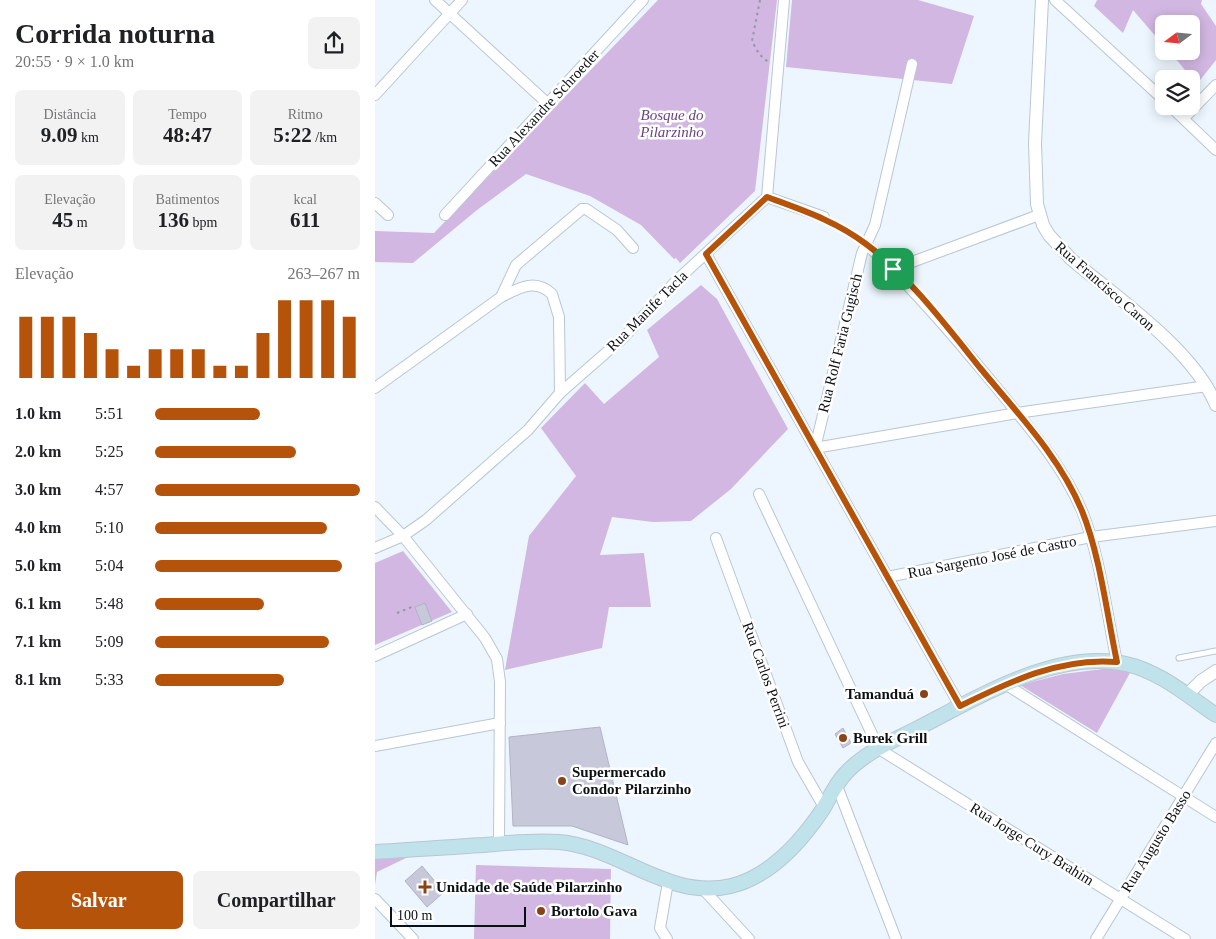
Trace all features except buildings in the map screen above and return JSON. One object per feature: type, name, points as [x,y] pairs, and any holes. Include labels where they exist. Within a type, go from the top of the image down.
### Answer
[{"type":"main road","points":[[375,852],[559,842],[577,845],[611,856],[668,882],[703,889],[732,886],[767,869],[801,838],[852,767],[879,748],[1005,684],[1069,664],[1088,661],[1117,662],[1140,668],[1187,695],[1216,715]]},
{"type":"street","points":[[435,0],[547,104]]},
{"type":"street","points":[[375,95],[462,0]]},
{"type":"street","name":"Rua Alexandre Schroeder","points":[[445,215],[643,0]]},
{"type":"street","points":[[784,0],[767,197],[824,218]]},
{"type":"street","name":"Rua Francisco Caron","points":[[1042,0],[1035,162],[1039,216],[1049,235],[1059,247],[1159,333],[1207,386],[1216,405]]},
{"type":"street","points":[[1055,0],[1155,92]]},
{"type":"street","name":"Rua Rolf Faria Gugisch","points":[[815,448],[862,253],[875,225],[912,64]]},
{"type":"street","points":[[1184,118],[1216,85]]},
{"type":"street","points":[[1181,115],[1216,150]]},
{"type":"street","name":"Rua Manife Tacla","points":[[375,548],[403,536],[434,514],[527,430],[560,393],[624,337],[662,295],[767,197]]},
{"type":"street","points":[[375,203],[388,215]]},
{"type":"street","points":[[501,297],[516,265],[582,209],[608,222],[624,236],[633,248]]},
{"type":"street","points":[[893,269],[1039,216]]},
{"type":"street","points":[[866,244],[893,269],[946,326],[1017,413],[1066,478],[1082,511],[1091,538],[1117,662]]},
{"type":"street","points":[[706,254],[960,706]]},
{"type":"street","points":[[375,388],[501,297],[520,287],[537,285],[546,288],[552,294],[559,316],[560,393]]},
{"type":"street","points":[[815,448],[1017,413],[1207,386]]},
{"type":"street","points":[[759,494],[879,748]]},
{"type":"street","points":[[375,507],[403,536],[467,614],[492,648],[497,659],[500,682],[499,844]]},
{"type":"street","name":"Rua Sargento José de Castro","points":[[887,577],[1091,538],[1216,521]]},
{"type":"street","name":"Rua Carlos Perrini","points":[[716,538],[798,762],[824,807]]},
{"type":"street","points":[[375,656],[467,614]]},
{"type":"street","points":[[1187,695],[1201,681],[1216,671]]},
{"type":"street","points":[[1005,684],[1216,817]]},
{"type":"street","points":[[375,746],[500,723]]},
{"type":"street","name":"Rua Augusto Basso","points":[[1096,939],[1216,743]]},
{"type":"street","name":"Rua Jorge Cury Brahim","points":[[879,748],[1185,939]]},
{"type":"street","points":[[837,786],[896,939]]},
{"type":"street","points":[[667,939],[660,928],[668,882]]},
{"type":"street","points":[[703,889],[749,939]]},
{"type":"street","points":[[375,899],[413,939]]},
{"type":"lane","points":[[1179,658],[1216,651]]},
{"type":"path","points":[[760,0],[751,41],[759,54],[778,70]]},
{"type":"path","points":[[824,218],[866,244]]},
{"type":"path","points":[[397,614],[414,606]]},
{"type":"green space","name":"Bosque do Pilarzinho","points":[[658,0],[777,0],[755,191],[680,263],[641,225],[590,196],[526,174],[477,210],[413,263],[375,262],[375,231],[434,233]]},
{"type":"green space","points":[[792,0],[918,0],[974,16],[952,84],[786,67]]},
{"type":"green space","points":[[1097,0],[1202,0],[1201,4],[1216,26],[1216,60],[1200,80],[1200,70],[1185,70],[1177,60],[1200,60],[1200,15],[1155,15],[1155,36],[1133,10],[1123,33],[1094,6]]},
{"type":"green space","points":[[701,285],[717,299],[788,429],[731,489],[691,521],[653,522],[612,517],[600,555],[644,553],[651,607],[609,607],[602,648],[505,670],[529,536],[576,476],[541,428],[585,383],[604,404],[659,357],[647,330]]},
{"type":"green space","points":[[403,551],[452,612],[375,645],[375,563]]},
{"type":"green space","points":[[1111,668],[1131,671],[1097,733],[1020,685],[1063,674]]},
{"type":"green space","points":[[408,857],[377,872],[375,885],[375,858]]},
{"type":"green space","points":[[476,865],[611,869],[610,939],[474,939]]},
{"type":"place","name":"Tamanduá","points":[[924,694]]},
{"type":"place","name":"Burek Grill","points":[[843,738]]},
{"type":"place","name":"Supermercado Condor Pilarzinho","points":[[562,781]]},
{"type":"place","name":"Unidade de Saúde Pilarzinho","points":[[425,887]]},
{"type":"place","name":"Bortolo Gava","points":[[541,911]]},
{"type":"route","points":[[767,197],[824,218],[866,244],[893,269],[961,344],[1036,436],[1074,492],[1091,538],[1117,662],[1088,661],[1041,671],[1005,684],[960,706],[706,254],[767,197]]}]
